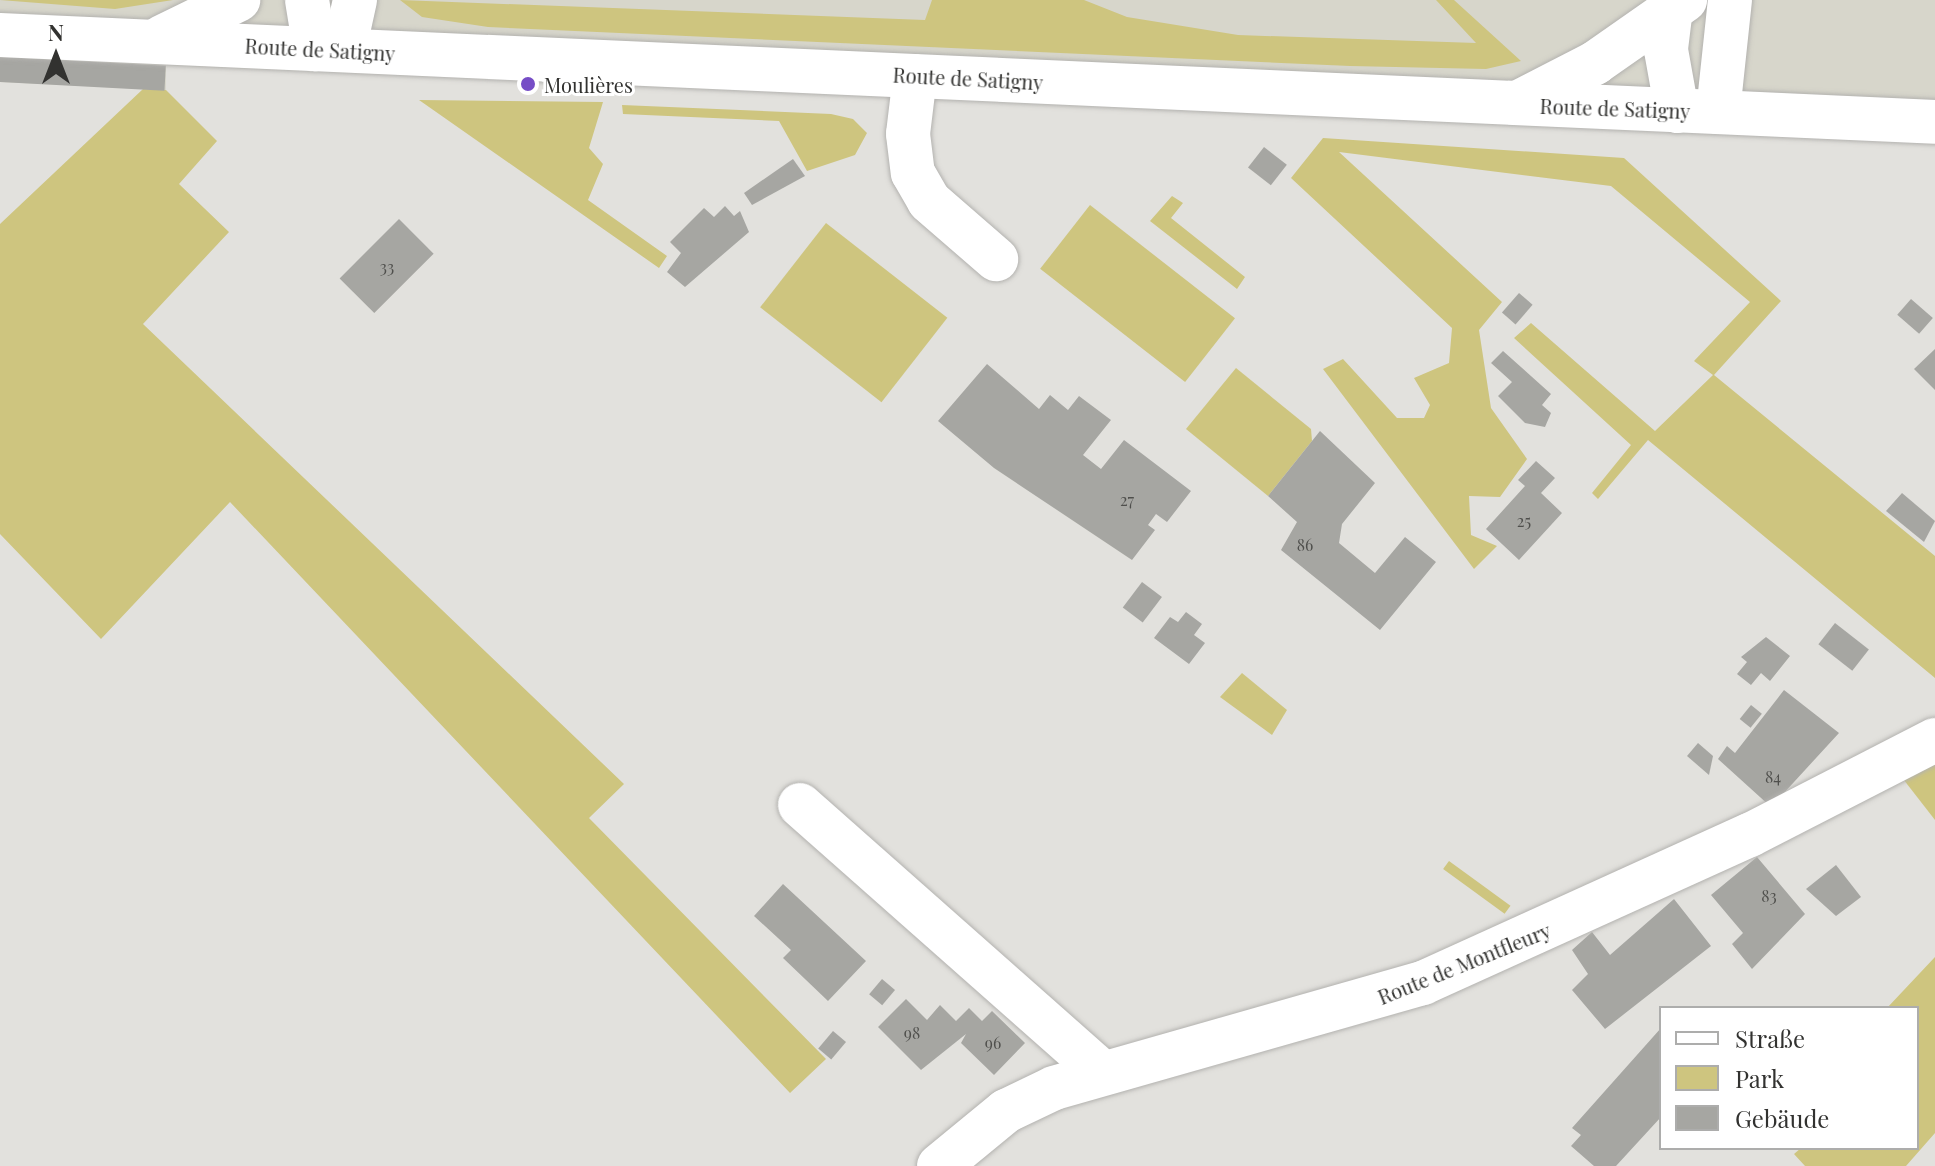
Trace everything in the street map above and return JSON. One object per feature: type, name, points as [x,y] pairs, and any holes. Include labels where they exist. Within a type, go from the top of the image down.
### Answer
[{"type":"street","points":[[169,53],[238,0]]},
{"type":"street","points":[[307,0],[330,50]]},
{"type":"street","points":[[330,50],[355,0]]},
{"type":"street","points":[[1698,112],[1730,0]]},
{"type":"street","points":[[1677,8],[1666,50],[1698,112]]},
{"type":"street","points":[[1515,104],[1677,8]]},
{"type":"street","name":"Route de Satigny","points":[[0,35],[169,53],[330,50],[611,79],[915,76],[1280,107],[1515,104],[1935,122]]},
{"type":"street","points":[[915,76],[908,134],[913,173],[929,201],[996,259]]},
{"type":"street","name":"Route de Montfleury","points":[[939,1166],[1006,1111],[1102,1072],[1423,983],[1738,841],[1935,740]]},
{"type":"street","points":[[800,805],[1102,1072]]},
{"type":"shaded area","points":[[0,0],[1935,0],[1935,142],[166,65],[166,90],[0,82]]},
{"type":"green space","points":[[0,0],[173,0],[115,9]]},
{"type":"green space","points":[[400,0],[925,20],[932,0],[1084,0],[1127,17],[1238,35],[1476,43],[1436,0],[1454,0],[1521,61],[1486,69],[1350,66],[488,27],[422,17]]},
{"type":"green space","points":[[143,89],[166,90],[217,141],[179,184],[229,232],[143,324],[624,784],[589,818],[826,1059],[790,1093],[230,502],[101,639],[0,534],[0,224]]},
{"type":"green space","points":[[419,100],[603,102],[589,148],[603,164],[588,200],[667,256],[659,268]]},
{"type":"green space","points":[[622,105],[831,114],[853,119],[867,133],[855,155],[807,171],[779,121],[623,114]]},
{"type":"green space","points":[[1323,138],[1624,158],[1781,301],[1714,375],[1935,556],[1935,678],[1648,440],[1598,499],[1592,493],[1631,445],[1514,338],[1531,323],[1655,431],[1713,375],[1694,361],[1750,302],[1611,186],[1339,152],[1502,302],[1479,330],[1491,408],[1527,459],[1500,497],[1469,496],[1471,535],[1497,546],[1474,569],[1323,369],[1343,359],[1397,418],[1424,418],[1430,405],[1414,378],[1449,363],[1452,328],[1291,178]]},
{"type":"green space","points":[[1172,196],[1183,203],[1171,218],[1245,277],[1237,289],[1150,221]]},
{"type":"green space","points":[[1090,205],[1235,318],[1185,382],[1040,269]]},
{"type":"green space","points":[[826,223],[947,318],[881,402],[760,307]]},
{"type":"green space","points":[[1236,368],[1311,429],[1312,441],[1268,496],[1186,429]]},
{"type":"green space","points":[[1242,673],[1287,710],[1272,735],[1220,697]]},
{"type":"green space","points":[[1935,757],[1935,820],[1900,775]]},
{"type":"green space","points":[[1449,861],[1510,906],[1505,914],[1443,869]]},
{"type":"green space","points":[[1935,957],[1935,1133],[1906,1166],[1805,1166],[1794,1154],[1799,1150],[1919,1150],[1919,1006],[1889,1006]]},
{"type":"building","points":[[0,57],[166,66],[164,91],[0,82]]},
{"type":"building","points":[[1264,147],[1287,165],[1271,185],[1248,167]]},
{"type":"building","points":[[793,159],[805,176],[752,205],[744,193]]},
{"type":"building","points":[[725,206],[734,216],[740,211],[749,232],[685,287],[667,272],[681,253],[670,242],[704,208],[714,217]]},
{"type":"building","points":[[399,219],[434,254],[374,313],[340,278]]},
{"type":"building","points":[[1519,293],[1533,305],[1516,324],[1502,313]]},
{"type":"building","points":[[1911,299],[1933,318],[1919,334],[1897,315]]},
{"type":"building","points":[[1935,349],[1935,390],[1914,369]]},
{"type":"building","points":[[1503,351],[1551,394],[1542,405],[1551,413],[1545,427],[1525,423],[1498,396],[1512,382],[1491,363]]},
{"type":"building","points":[[987,364],[1039,409],[1050,395],[1068,410],[1079,396],[1111,420],[1083,455],[1101,469],[1124,440],[1191,491],[1167,522],[1156,514],[1148,525],[1155,530],[1132,560],[994,468],[938,421]]},
{"type":"building","points":[[1320,431],[1375,483],[1342,524],[1339,543],[1375,573],[1405,537],[1436,562],[1380,630],[1281,550],[1297,522],[1268,496]]},
{"type":"building","points":[[1536,461],[1555,478],[1541,493],[1562,513],[1519,560],[1486,529],[1525,486],[1518,480]]},
{"type":"building","points":[[1902,493],[1935,521],[1924,542],[1886,511]]},
{"type":"building","points":[[1142,582],[1162,597],[1143,623],[1123,608]]},
{"type":"building","points":[[1186,612],[1202,624],[1194,635],[1205,643],[1189,664],[1154,638],[1170,617],[1178,622]]},
{"type":"building","points":[[1835,623],[1869,649],[1852,671],[1818,644]]},
{"type":"building","points":[[1766,637],[1790,656],[1770,681],[1761,673],[1751,685],[1737,674],[1747,662],[1741,657]]},
{"type":"building","points":[[1784,690],[1839,733],[1771,807],[1718,759],[1727,746],[1735,753]]},
{"type":"building","points":[[1751,705],[1762,714],[1751,728],[1740,719]]},
{"type":"building","points":[[1698,743],[1713,756],[1709,775],[1687,756]]},
{"type":"building","points":[[1757,857],[1805,914],[1752,969],[1732,944],[1743,933],[1711,895]]},
{"type":"building","points":[[1836,865],[1861,897],[1836,916],[1806,889]]},
{"type":"building","points":[[783,884],[866,961],[828,1001],[783,958],[791,950],[754,916]]},
{"type":"building","points":[[1674,899],[1711,946],[1605,1029],[1572,990],[1588,974],[1572,950],[1592,932],[1610,955]]},
{"type":"building","points":[[882,979],[895,990],[882,1005],[869,994]]},
{"type":"building","points":[[906,999],[927,1020],[940,1005],[956,1021],[969,1008],[982,1021],[992,1011],[1025,1043],[994,1075],[961,1043],[966,1034],[921,1070],[878,1027]]},
{"type":"building","points":[[1659,1030],[1659,1119],[1616,1166],[1594,1166],[1571,1146],[1581,1135],[1572,1128]]},
{"type":"building","points":[[833,1031],[846,1042],[831,1060],[818,1049]]},
{"type":"place","name":"Moulières","points":[[528,84]]}]
